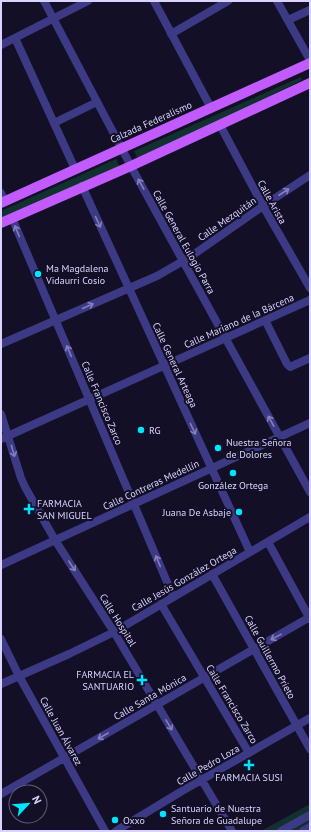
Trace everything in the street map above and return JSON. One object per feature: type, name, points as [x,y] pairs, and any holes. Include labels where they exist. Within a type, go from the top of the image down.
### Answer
[{"type":"main road","name":"Calzada Federalismo","points":[[2,199],[122,148],[310,61]]},
{"type":"main road","points":[[1,223],[82,186],[131,166],[310,83]]},
{"type":"street","name":"Calle General Eulogio Parra","points":[[44,1],[131,166],[310,492]]},
{"type":"street","points":[[1,45],[88,1]]},
{"type":"street","points":[[154,1],[211,108]]},
{"type":"street","points":[[171,34],[228,1]]},
{"type":"street","points":[[277,1],[310,61]]},
{"type":"street","points":[[288,20],[310,10]]},
{"type":"street","points":[[15,38],[75,169]]},
{"type":"street","points":[[54,123],[97,102]]},
{"type":"street","name":"Calle Arista","points":[[220,125],[262,206],[310,288]]},
{"type":"street","name":"Calle Mezquitán","points":[[1,344],[157,276],[183,261],[262,206],[310,176]]},
{"type":"street","name":"Calle General Arteaga","points":[[82,186],[250,552]]},
{"type":"street","name":"Calle Francisco Zarco","points":[[12,218],[173,596]]},
{"type":"street","name":"Calle Mariano de la Bárcena","points":[[5,438],[310,300]]},
{"type":"street","points":[[265,320],[287,364],[290,367],[310,358]]},
{"type":"street","name":"Calle Hospital","points":[[1,414],[5,438],[21,478],[55,540],[114,632],[232,831]]},
{"type":"street","name":"Calle Contreras Medellín","points":[[1,566],[310,423]]},
{"type":"street","name":"Calle Jesús González Ortega","points":[[1,684],[114,632],[310,517]]},
{"type":"street","points":[[268,542],[310,618]]},
{"type":"street","name":"Calle Guillermo Prieto","points":[[212,574],[310,749]]},
{"type":"street","name":"Calle Francisco Zarco","points":[[161,604],[250,753]]},
{"type":"street","name":"Calle Santa Mónica","points":[[1,794],[310,618]]},
{"type":"street","name":"Calle Juan Álvarez","points":[[1,639],[19,676],[105,831]]},
{"type":"street","name":"Calle Pedro Loza","points":[[116,831],[201,780],[310,718]]},
{"type":"street","points":[[281,831],[310,814]]},
{"type":"street","points":[[302,831],[310,827]]},
{"type":"green space","points":[[301,77],[302,80],[272,95],[260,104],[138,159],[134,151]]},
{"type":"green space","points":[[116,159],[120,167],[1,221],[1,211]]},
{"type":"green space","points":[[310,804],[310,831],[261,831]]},
{"type":"place","name":"Ma Magdalena Vidaurri Cosio","points":[[38,274]]},
{"type":"place","name":"RG","points":[[141,430]]},
{"type":"place","name":"Nuestra Señora de Dolores","points":[[218,448]]},
{"type":"place","name":"González Ortega","points":[[233,473]]},
{"type":"place","name":"FARMACIA SAN MIGUEL","points":[[29,509]]},
{"type":"place","name":"Juana De Asbaje","points":[[239,512]]},
{"type":"place","name":"FARMACIA EL SANTUARIO","points":[[142,680]]},
{"type":"place","name":"FARMACIA SUSI","points":[[249,765]]},
{"type":"place","name":"Santuario de Nuestra Señora de Guadalupe","points":[[163,814]]},
{"type":"place","name":"Oxxo","points":[[115,820]]}]
